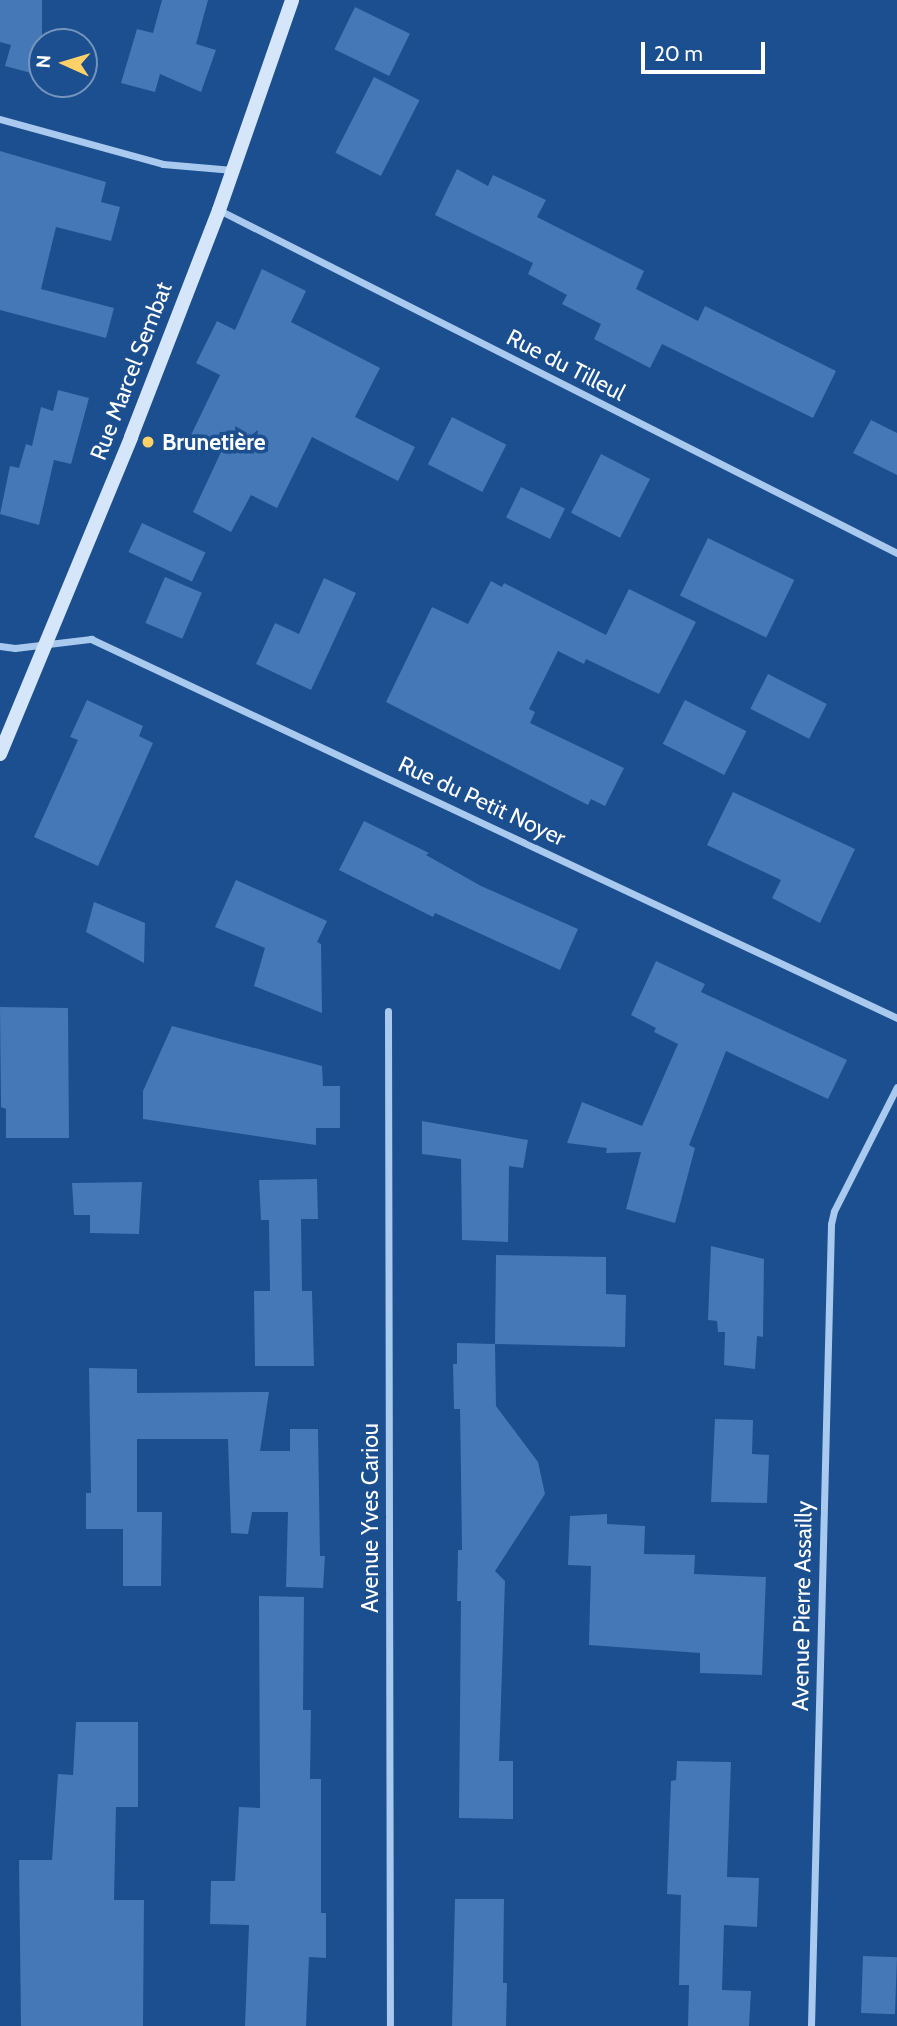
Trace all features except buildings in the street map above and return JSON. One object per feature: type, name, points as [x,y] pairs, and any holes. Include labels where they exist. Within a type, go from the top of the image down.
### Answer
[{"type":"street","name":"Rue Marcel Sembat","points":[[0,754],[47,644],[219,209],[292,0]]},
{"type":"street","points":[[0,119],[163,164],[233,170]]},
{"type":"street","name":"Rue du Tilleul","points":[[219,209],[897,553]]},
{"type":"street","name":"Rue du Petit Noyer","points":[[0,646],[9,648],[91,639],[897,1018]]},
{"type":"street","name":"Avenue Yves Cariou","points":[[388,1011],[390,2026]]},
{"type":"street","name":"Avenue Pierre Assailly","points":[[811,2026],[831,1224],[845,1189],[897,1087]]},
{"type":"place","name":"Brunetière","points":[[148,442]]}]
